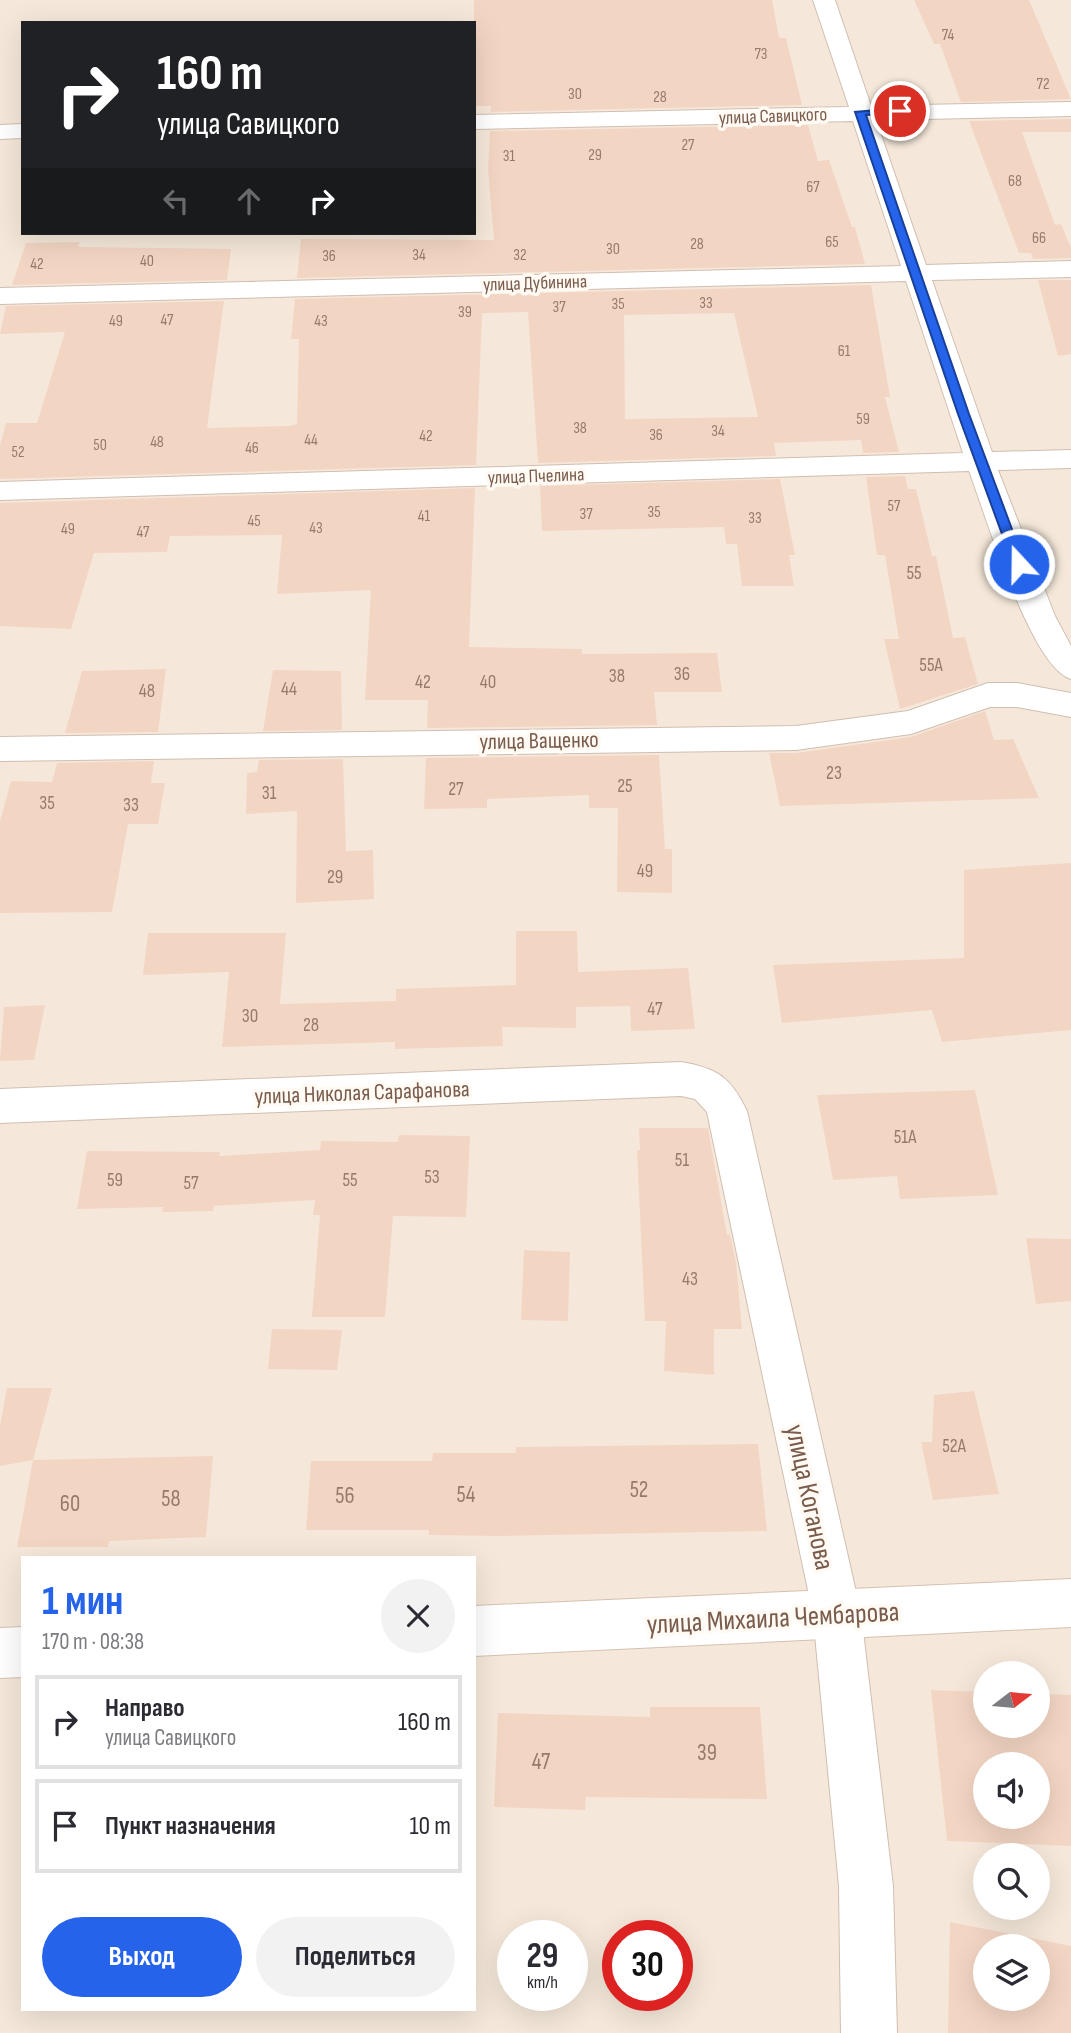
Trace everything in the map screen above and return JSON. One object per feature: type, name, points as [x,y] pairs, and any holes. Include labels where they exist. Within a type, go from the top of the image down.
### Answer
[{"type":"street","points":[[824,0],[980,461],[1039,616],[1055,648],[1071,668]]},
{"type":"street","name":"улица Савицкого","points":[[476,122],[1071,109]]},
{"type":"street","points":[[0,132],[21,131]]},
{"type":"street","name":"улица Дубинина","points":[[0,296],[1071,269]]},
{"type":"street","name":"улица Пчелина","points":[[0,491],[1071,459]]},
{"type":"street","name":"улица Ващенко","points":[[0,749],[796,738],[911,722],[988,695],[1017,695],[1071,705]]},
{"type":"street","name":"улица Николая Сарафанова","points":[[0,1106],[681,1079],[705,1082],[719,1094]]},
{"type":"street","name":"улица Коганова","points":[[719,1094],[727,1111],[837,1614],[866,1886],[869,2033]]},
{"type":"street","name":"улица Михаила Чембарова","points":[[476,1631],[1071,1603]]},
{"type":"street","points":[[0,1653],[21,1652]]},
{"type":"shaded area","points":[[0,0],[1071,0],[1071,2033],[0,2033]]},
{"type":"building","points":[[474,0],[772,0],[779,38],[786,38],[802,105],[491,112],[491,106],[476,106]]},
{"type":"building","points":[[914,0],[1029,0],[1071,99],[961,102],[940,44],[934,44]]},
{"type":"building","points":[[1071,119],[1071,132],[1022,132],[1055,225],[1061,224],[1071,248],[1071,258],[1033,259],[1031,253],[1019,253],[969,121]]},
{"type":"building","points":[[808,125],[818,161],[829,160],[852,227],[855,227],[865,264],[297,278],[301,239],[494,240],[488,169],[490,131]]},
{"type":"building","points":[[80,242],[78,247],[231,249],[227,280],[12,285],[26,243]]},
{"type":"building","points":[[1038,280],[1071,280],[1071,354],[1058,356]]},
{"type":"building","points":[[871,285],[890,397],[885,397],[899,452],[863,453],[861,440],[774,443],[776,456],[538,463],[528,312],[482,313],[476,465],[0,479],[0,445],[6,423],[37,423],[65,332],[0,334],[6,306],[224,301],[207,428],[290,426],[297,424],[299,339],[291,339],[295,299]],"holes":[[[734,313],[758,417],[625,419],[624,315]]]},
{"type":"building","points":[[905,476],[908,489],[916,489],[932,556],[936,556],[953,638],[965,637],[978,684],[900,709],[884,639],[899,639],[885,555],[877,555],[866,477]]},
{"type":"building","points":[[780,479],[795,555],[789,555],[794,586],[742,586],[737,544],[726,544],[724,527],[542,531],[540,486]]},
{"type":"building","points":[[475,488],[469,647],[582,649],[582,654],[717,653],[722,692],[654,692],[657,725],[427,728],[428,700],[365,700],[371,590],[277,594],[282,535],[170,536],[167,552],[94,553],[71,629],[0,626],[0,503]]},
{"type":"building","points":[[166,669],[158,732],[65,733],[82,671]]},
{"type":"building","points":[[273,670],[341,671],[342,730],[263,731]]},
{"type":"building","points":[[985,711],[994,740],[1013,739],[1039,798],[780,806],[769,753],[796,753],[911,737]]},
{"type":"building","points":[[659,755],[665,849],[672,849],[672,893],[617,892],[618,808],[589,808],[589,795],[487,799],[487,808],[424,809],[426,758]]},
{"type":"building","points":[[343,759],[346,851],[373,850],[374,899],[296,903],[297,811],[246,814],[247,773],[257,772],[259,760]]},
{"type":"building","points":[[154,761],[151,783],[165,783],[158,824],[128,824],[112,912],[0,913],[0,821],[11,781],[52,782],[57,763]]},
{"type":"building","points":[[1071,863],[1071,1030],[942,1042],[932,1010],[782,1023],[773,965],[964,958],[964,870]]},
{"type":"building","points":[[516,931],[577,931],[578,972],[688,968],[695,1029],[631,1031],[630,1006],[576,1007],[576,1028],[502,1027],[503,1046],[395,1049],[395,1042],[222,1047],[229,972],[143,975],[148,933],[286,933],[280,1004],[396,1001],[396,989],[516,985]]},
{"type":"building","points":[[45,1005],[34,1060],[0,1061],[4,1007]]},
{"type":"building","points":[[975,1090],[998,1195],[900,1199],[897,1176],[833,1180],[817,1095]]},
{"type":"building","points":[[639,1128],[708,1128],[727,1235],[730,1235],[736,1262],[742,1329],[714,1329],[714,1375],[664,1371],[666,1321],[645,1321],[637,1150],[640,1150]]},
{"type":"building","points":[[399,1135],[470,1136],[466,1217],[393,1216],[385,1317],[312,1317],[320,1215],[313,1215],[315,1200],[214,1206],[213,1211],[162,1212],[163,1207],[77,1209],[87,1151],[220,1152],[219,1156],[320,1150],[321,1141],[398,1142]]},
{"type":"building","points":[[1026,1238],[1071,1239],[1071,1301],[1036,1304]]},
{"type":"building","points":[[524,1250],[570,1252],[568,1321],[521,1320]]},
{"type":"building","points":[[272,1329],[342,1330],[337,1370],[268,1369]]},
{"type":"building","points":[[7,1388],[52,1388],[33,1460],[0,1466],[0,1426]]},
{"type":"building","points":[[974,1391],[999,1494],[933,1500],[921,1442],[932,1442],[934,1395]]},
{"type":"building","points":[[758,1444],[767,1531],[500,1536],[429,1535],[429,1530],[306,1530],[311,1461],[432,1461],[433,1453],[516,1453],[516,1447]]},
{"type":"building","points":[[213,1456],[206,1537],[109,1541],[108,1547],[17,1547],[33,1460]]},
{"type":"building","points":[[931,1690],[973,1692],[973,1738],[1050,1738],[1050,1694],[1071,1695],[1071,1846],[1050,1845],[1050,1843],[947,1841]]},
{"type":"building","points":[[650,1707],[760,1707],[767,1799],[586,1797],[585,1810],[494,1807],[498,1713],[650,1717]]},
{"type":"building","points":[[950,1922],[1010,1934],[973,1934],[973,2011],[1050,2011],[1050,1942],[1071,1946],[1071,2033],[948,2033]]},
{"type":"route","points":[[900,111],[860,112],[963,414],[1019,564]]}]
